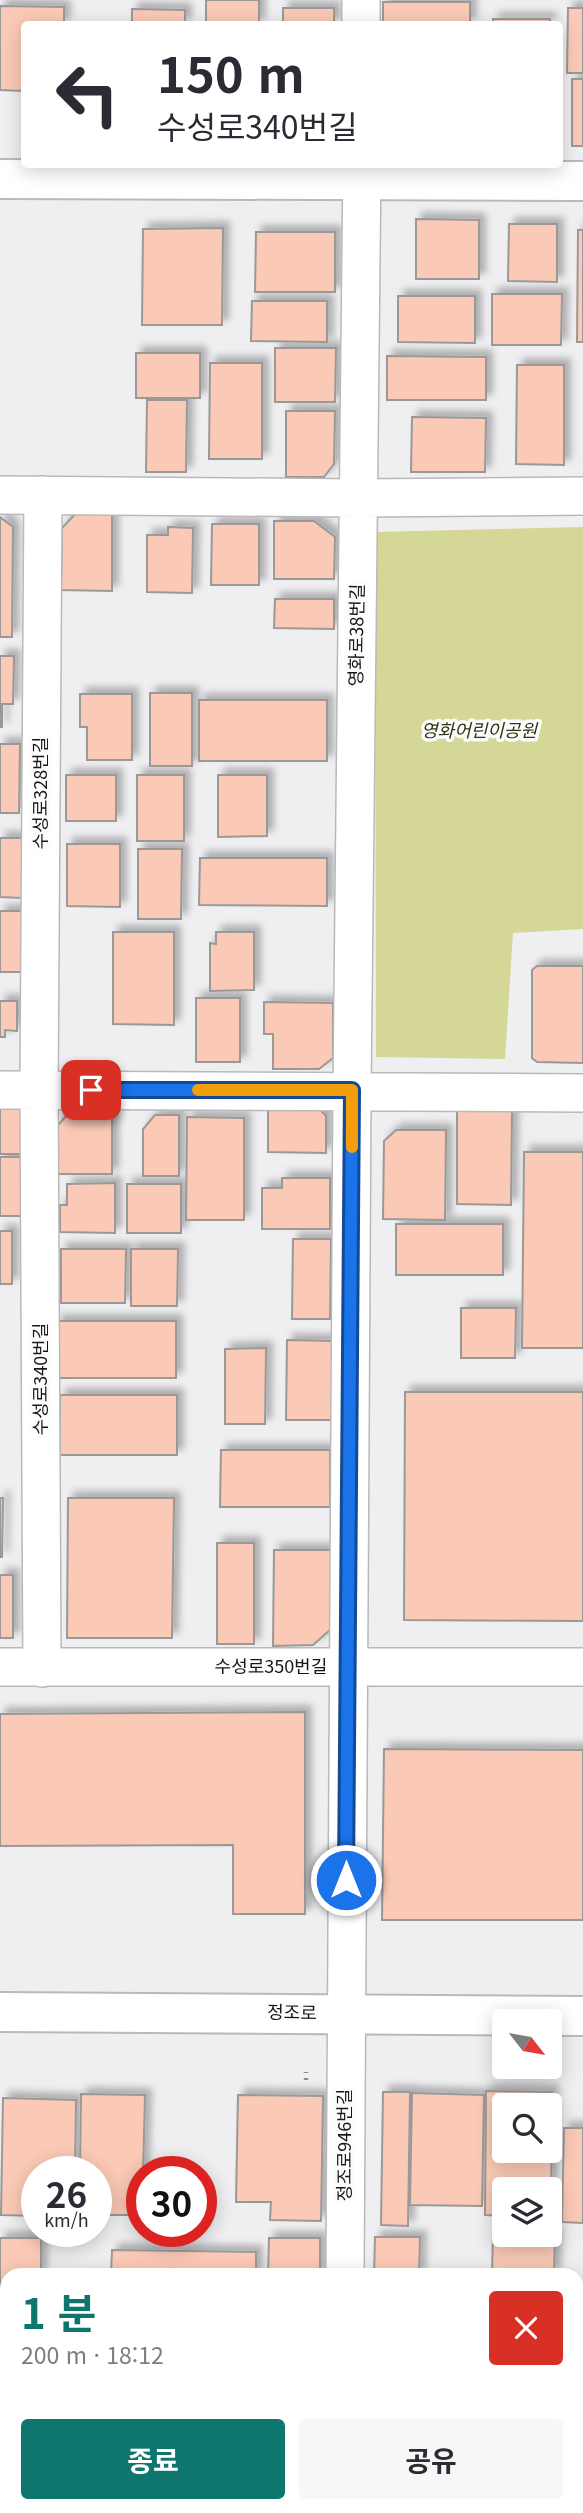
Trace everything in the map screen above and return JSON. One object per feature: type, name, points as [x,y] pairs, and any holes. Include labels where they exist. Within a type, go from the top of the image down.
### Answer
[{"type":"street","points":[[361,0],[361,21]]},
{"type":"street","points":[[0,179],[362,172],[583,181]]},
{"type":"street","name":"영화로38번길","points":[[348,1666],[362,172]]},
{"type":"street","points":[[0,495],[359,498],[583,496]]},
{"type":"street","name":"수성로328번길","points":[[39,1090],[43,495]]},
{"type":"street","points":[[0,1090],[583,1093]]},
{"type":"street","name":"수성로340번길","points":[[39,1090],[42,1668]]},
{"type":"street","name":"정조로946번길","points":[[345,2268],[348,1666]]},
{"type":"street","name":"수성로350번길","points":[[0,1667],[583,1667]]},
{"type":"street","name":"정조로","points":[[0,2012],[583,2016]]},
{"type":"path","points":[[306,2072],[306,2080]]},
{"type":"green space","name":"영화어린이공원","points":[[583,527],[583,929],[513,933],[505,1059],[376,1057],[375,532]]},
{"type":"building","points":[[206,0],[259,0],[259,21],[206,21]]},
{"type":"building","points":[[383,2],[470,2],[470,21],[383,21]]},
{"type":"building","points":[[0,6],[64,7],[64,21],[21,21],[21,91],[0,90]]},
{"type":"building","points":[[283,8],[334,8],[334,21],[283,21]]},
{"type":"building","points":[[568,8],[583,8],[583,73],[567,73]]},
{"type":"building","points":[[132,9],[185,10],[185,21],[132,21]]},
{"type":"building","points":[[493,19],[550,19],[550,21]]},
{"type":"building","points":[[572,79],[583,79],[583,146],[572,146]]},
{"type":"building","points":[[416,219],[479,220],[479,279],[416,279]]},
{"type":"building","points":[[509,224],[557,224],[557,282],[508,281]]},
{"type":"building","points":[[223,228],[222,325],[142,325],[143,229]]},
{"type":"building","points":[[578,230],[583,230],[583,342],[577,342]]},
{"type":"building","points":[[256,232],[335,232],[335,292],[255,292]]},
{"type":"building","points":[[492,294],[562,294],[561,345],[492,345]]},
{"type":"building","points":[[398,296],[475,296],[475,343],[398,342]]},
{"type":"building","points":[[252,301],[327,301],[327,342],[251,341]]},
{"type":"building","points":[[275,348],[336,348],[335,402],[275,402]]},
{"type":"building","points":[[136,353],[200,353],[200,398],[136,398]]},
{"type":"building","points":[[387,356],[486,357],[486,400],[387,400]]},
{"type":"building","points":[[210,363],[262,363],[262,459],[209,459]]},
{"type":"building","points":[[517,365],[564,365],[564,465],[516,464]]},
{"type":"building","points":[[147,400],[187,400],[186,472],[146,472]]},
{"type":"building","points":[[286,411],[335,411],[334,464],[324,477],[286,477]]},
{"type":"building","points":[[412,417],[486,418],[485,472],[411,472]]},
{"type":"building","points":[[77,512],[112,513],[112,591],[61,590],[62,528]]},
{"type":"building","points":[[0,517],[13,527],[12,637],[0,637]]},
{"type":"building","points":[[274,521],[314,521],[335,537],[334,579],[274,579]]},
{"type":"building","points":[[212,524],[259,524],[259,585],[211,585]]},
{"type":"building","points":[[168,527],[193,528],[192,593],[147,592],[147,535],[168,535]]},
{"type":"building","points":[[275,599],[334,599],[334,629],[274,628]]},
{"type":"building","points":[[0,656],[14,656],[13,704],[2,704],[2,727],[0,727]]},
{"type":"building","points":[[150,693],[192,693],[192,766],[150,766]]},
{"type":"building","points":[[80,694],[132,694],[132,760],[87,760],[87,727],[80,727]]},
{"type":"building","points":[[199,700],[327,700],[327,761],[199,761]]},
{"type":"building","points":[[0,744],[20,744],[19,813],[0,813]]},
{"type":"building","points":[[66,775],[116,775],[116,821],[66,821]]},
{"type":"building","points":[[137,775],[184,775],[184,841],[137,841]]},
{"type":"building","points":[[218,775],[267,775],[267,836],[218,837]]},
{"type":"building","points":[[0,838],[22,838],[22,898],[0,897]]},
{"type":"building","points":[[67,844],[120,844],[120,907],[67,906]]},
{"type":"building","points":[[138,849],[182,849],[181,919],[138,919]]},
{"type":"building","points":[[200,858],[327,858],[327,906],[199,905]]},
{"type":"building","points":[[0,911],[23,911],[23,972],[0,972]]},
{"type":"building","points":[[113,932],[174,932],[174,1025],[113,1024]]},
{"type":"building","points":[[216,932],[254,932],[254,990],[210,991],[210,943],[216,944]]},
{"type":"building","points":[[537,966],[583,966],[583,1063],[537,1062],[532,1058],[532,970]]},
{"type":"building","points":[[196,998],[240,998],[240,1062],[196,1062]]},
{"type":"building","points":[[0,1001],[17,1001],[17,1031],[5,1030],[5,1037],[0,1037]]},
{"type":"building","points":[[264,1002],[333,1003],[333,1058],[319,1069],[273,1069],[273,1034],[264,1034]]},
{"type":"building","points":[[268,1102],[313,1102],[326,1116],[326,1153],[268,1152]]},
{"type":"building","points":[[0,1109],[26,1109],[25,1154],[0,1154]]},
{"type":"building","points":[[457,1109],[512,1109],[511,1205],[457,1204]]},
{"type":"building","points":[[69,1113],[112,1114],[112,1174],[57,1174],[58,1125]]},
{"type":"building","points":[[155,1115],[179,1115],[179,1176],[143,1176],[143,1129]]},
{"type":"building","points":[[187,1117],[244,1118],[244,1220],[186,1220]]},
{"type":"building","points":[[396,1130],[446,1130],[445,1220],[383,1219],[384,1141]]},
{"type":"building","points":[[524,1152],[583,1152],[583,1348],[522,1348]]},
{"type":"building","points":[[0,1157],[24,1157],[24,1216],[0,1216]]},
{"type":"building","points":[[282,1178],[330,1178],[330,1229],[262,1229],[262,1188],[282,1188]]},
{"type":"building","points":[[115,1183],[115,1233],[60,1232],[60,1205],[67,1205],[67,1184]]},
{"type":"building","points":[[127,1184],[181,1184],[181,1233],[127,1233]]},
{"type":"building","points":[[396,1224],[503,1224],[503,1275],[396,1275]]},
{"type":"building","points":[[0,1231],[12,1231],[12,1284],[0,1284]]},
{"type":"building","points":[[293,1239],[331,1239],[330,1319],[292,1319]]},
{"type":"building","points":[[61,1249],[126,1249],[125,1303],[61,1303]]},
{"type":"building","points":[[131,1249],[178,1249],[177,1306],[131,1306]]},
{"type":"building","points":[[461,1308],[516,1308],[515,1358],[461,1358]]},
{"type":"building","points":[[56,1321],[176,1321],[176,1378],[56,1378]]},
{"type":"building","points":[[287,1340],[332,1341],[332,1420],[286,1420]]},
{"type":"building","points":[[266,1348],[265,1424],[225,1424],[225,1349]]},
{"type":"building","points":[[405,1392],[583,1392],[583,1621],[404,1620]]},
{"type":"building","points":[[60,1395],[177,1395],[177,1455],[60,1455]]},
{"type":"building","points":[[221,1450],[330,1450],[330,1507],[220,1507]]},
{"type":"building","points":[[0,1498],[3,1498],[2,1557],[0,1557]]},
{"type":"building","points":[[68,1498],[174,1498],[172,1638],[67,1638]]},
{"type":"building","points":[[217,1543],[254,1543],[254,1644],[217,1644]]},
{"type":"building","points":[[274,1550],[331,1550],[331,1629],[313,1645],[273,1646]]},
{"type":"building","points":[[0,1575],[13,1575],[13,1638],[0,1638]]},
{"type":"building","points":[[305,1712],[305,1914],[233,1914],[233,1845],[0,1846],[0,1714]]},
{"type":"building","points":[[384,1749],[583,1750],[583,1920],[382,1920]]},
{"type":"building","points":[[486,2091],[552,2092],[492,2093],[492,2163],[551,2163],[551,2177],[492,2177],[492,2215],[485,2215]]},
{"type":"building","points":[[383,2092],[410,2092],[408,2226],[381,2225]]},
{"type":"building","points":[[412,2093],[484,2095],[482,2206],[410,2205]]},
{"type":"building","points":[[81,2094],[145,2095],[143,2156],[126,2156],[126,2215],[112,2215],[112,2156],[80,2156]]},
{"type":"building","points":[[238,2095],[323,2096],[321,2221],[270,2220],[271,2202],[236,2202]]},
{"type":"building","points":[[3,2098],[76,2100],[75,2156],[21,2156],[21,2216],[1,2215]]},
{"type":"building","points":[[564,2128],[583,2128],[583,2223],[562,2222]]},
{"type":"building","points":[[375,2237],[420,2237],[419,2268],[374,2268]]},
{"type":"building","points":[[0,2238],[21,2238],[21,2247],[41,2247],[41,2268],[0,2268]]},
{"type":"building","points":[[269,2238],[320,2238],[320,2268],[268,2268]]},
{"type":"building","points":[[493,2247],[555,2247],[554,2268],[492,2268]]},
{"type":"building","points":[[112,2250],[256,2252],[256,2268],[111,2268]]},
{"type":"slow traffic","points":[[198,1090],[352,1090],[352,1147]]},
{"type":"route","points":[[91,1090],[352,1090],[346,1880]]}]
